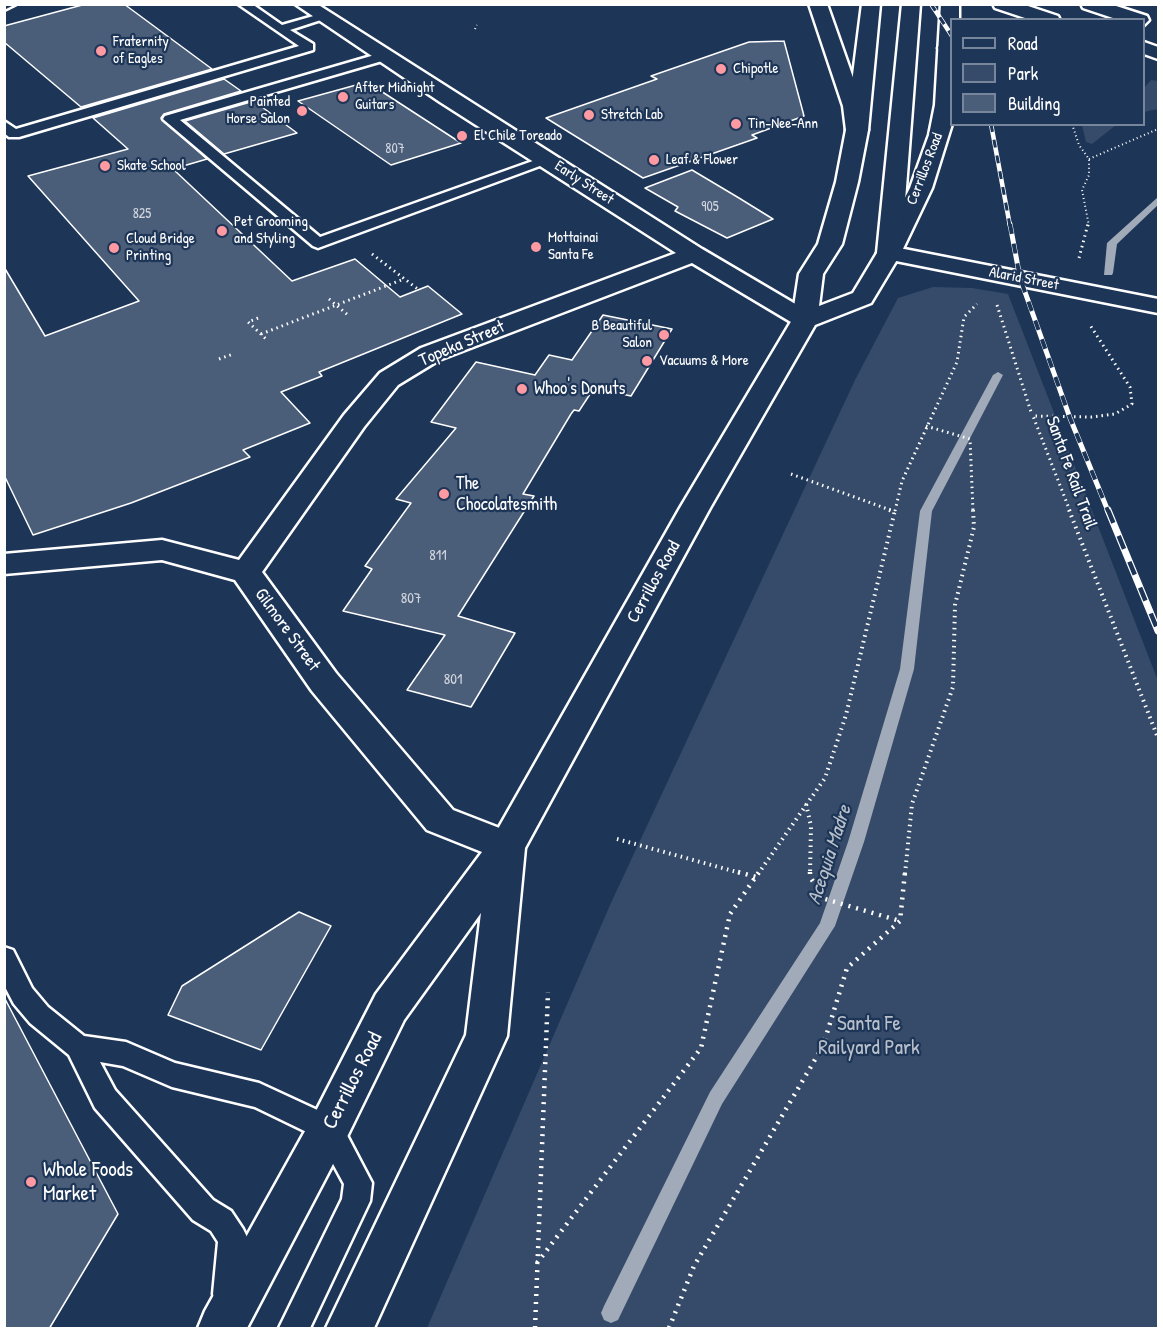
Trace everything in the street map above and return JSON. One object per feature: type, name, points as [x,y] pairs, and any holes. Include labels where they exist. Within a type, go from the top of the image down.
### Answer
[{"type":"main road","name":"Early Street","points":[[304,4],[447,98],[549,160],[694,254],[806,320]]},
{"type":"main road","points":[[818,4],[853,106],[857,130]]},
{"type":"main road","name":"Cerrillos Road","points":[[223,1325],[329,1129],[390,1007],[507,847],[695,508],[806,320],[811,274],[830,244],[847,182],[857,130],[871,4]]},
{"type":"main road","points":[[889,253],[911,4]]},
{"type":"main road","name":"Cerrillos Road","points":[[806,320],[862,298],[889,253],[921,188],[940,135],[945,105],[950,44],[950,4]]},
{"type":"main road","points":[[1002,4],[1041,18]]},
{"type":"main road","points":[[1014,4],[1042,18]]},
{"type":"main road","points":[[1090,4],[1136,18]]},
{"type":"main road","points":[[1137,4],[1158,11]]},
{"type":"main road","points":[[1005,18],[1032,18]]},
{"type":"main road","name":"Alarid Street","points":[[889,253],[1158,306]]},
{"type":"main road","name":"Topeka Street","points":[[246,572],[354,421],[389,379],[430,354],[694,254]]},
{"type":"main road","name":"Gilmore Street","points":[[4,564],[162,550],[246,572],[324,682],[440,820],[507,847]]},
{"type":"main road","name":"Cerrillos Road","points":[[350,1329],[486,1036],[507,847]]},
{"type":"lane","points":[[4,125],[14,134],[309,47],[244,4]]},
{"type":"lane","points":[[280,29],[324,17]]},
{"type":"lane","points":[[385,56],[170,119],[318,243],[549,160]]},
{"type":"lane","points":[[4,958],[23,996],[39,1015],[78,1047],[105,1099],[203,1210],[221,1221],[233,1239],[223,1325]]},
{"type":"lane","points":[[78,1047],[126,1054],[172,1076],[259,1095],[329,1129],[358,1183],[356,1201],[294,1329]]},
{"type":"path","points":[[475,29],[477,25]]},
{"type":"path","points":[[1073,126],[1079,145],[1089,159],[1089,175],[1082,190],[1089,228],[1077,265]]},
{"type":"path","points":[[1089,159],[1158,129]]},
{"type":"path","points":[[367,250],[419,290]]},
{"type":"path","points":[[261,334],[404,279]]},
{"type":"path","points":[[537,1263],[701,1048],[730,914],[825,778],[846,715],[902,481],[957,362],[964,316],[985,296]]},
{"type":"path","points":[[329,299],[349,316]]},
{"type":"path","points":[[995,300],[1033,416]]},
{"type":"path","name":"Santa Fe Rail Trail","points":[[1086,317],[1130,387],[1132,404],[1115,414],[1092,417],[1033,416],[1158,738]]},
{"type":"path","points":[[258,318],[248,322],[266,339]]},
{"type":"path","points":[[216,352],[221,359],[233,354]]},
{"type":"path","points":[[669,1329],[694,1266],[823,1046],[847,968],[900,921],[912,804],[953,687],[955,605],[974,527],[970,439],[926,426]]},
{"type":"path","points":[[791,474],[895,512]]},
{"type":"path","points":[[806,804],[811,826],[810,877],[825,900],[900,921]]},
{"type":"path","points":[[617,839],[756,877]]},
{"type":"path","points":[[535,1329],[548,992]]},
{"type":"green space","points":[[1151,80],[1158,81],[1158,109],[1145,112],[1145,87]]},
{"type":"green space","points":[[1082,126],[1115,126],[1092,144],[1086,142]]},
{"type":"green space","name":"Santa Fe Railyard Park","points":[[933,287],[972,288],[1008,294],[1158,681],[1158,1328],[427,1328],[610,905],[855,380],[898,298]]},
{"type":"building","name":"Fraternity of Eagles","points":[[86,4],[124,4],[212,69],[81,107],[4,42],[4,26]]},
{"type":"building","points":[[784,41],[804,116],[752,135],[757,138],[643,178],[546,118],[657,79],[651,76],[749,42]]},
{"type":"building","points":[[224,79],[241,91],[164,114],[161,118],[207,159],[173,169],[292,281],[355,259],[400,297],[428,286],[462,314],[319,372],[322,376],[281,392],[310,423],[243,450],[250,457],[131,503],[33,535],[4,475],[4,267],[45,336],[139,301],[28,176],[128,149],[93,118]]},
{"type":"building","points":[[367,82],[461,143],[391,165],[298,101]]},
{"type":"building","points":[[254,101],[297,133],[224,154],[185,121]]},
{"type":"building","points":[[692,170],[773,219],[727,238],[675,211],[678,207],[645,188]]},
{"type":"building","points":[[603,315],[672,329],[631,396],[594,388],[579,411],[574,410],[571,414],[523,494],[534,496],[458,616],[515,633],[471,707],[407,690],[445,635],[343,611],[372,569],[365,566],[411,503],[396,499],[456,428],[431,422],[476,362],[535,375],[549,355],[572,360]]},
{"type":"building","points":[[299,912],[331,926],[261,1050],[168,1015],[182,986]]},
{"type":"building","points":[[4,997],[118,1214],[49,1329],[4,1329]]},
{"type":"waterway","name":"Acequia Madre","points":[[1108,273],[1112,243],[1158,200]]},
{"type":"waterway","name":"Acequia Madre","points":[[611,1313],[716,1098],[827,926],[856,842],[907,669],[926,511],[998,375]]},
{"type":"railway","points":[[931,4],[950,33]]},
{"type":"railway","points":[[991,126],[1010,226]]},
{"type":"railway","points":[[1010,224],[1020,278],[1070,418],[1108,511]]},
{"type":"railway","points":[[1108,510],[1158,631]]},
{"type":"place","name":"Fraternity of Eagles","points":[[101,51]]},
{"type":"place","name":"Chipotle","points":[[721,69]]},
{"type":"place","name":"After Midnight Guitars","points":[[343,97]]},
{"type":"place","name":"Painted Horse Salon","points":[[302,111]]},
{"type":"place","name":"Stretch Lab","points":[[589,115]]},
{"type":"place","name":"Tin-Nee-Ann","points":[[736,124]]},
{"type":"place","name":"El Chile Toreado","points":[[462,136]]},
{"type":"place","name":"Leaf & Flower","points":[[654,160]]},
{"type":"place","name":"Skate School","points":[[105,166]]},
{"type":"place","name":"Pet Grooming and Styling","points":[[222,231]]},
{"type":"place","name":"Mottainai Santa Fe","points":[[536,247]]},
{"type":"place","name":"Cloud Bridge Printing","points":[[114,248]]},
{"type":"place","name":"B Beautiful Salon","points":[[664,335]]},
{"type":"place","name":"Vacuums & More","points":[[647,361]]},
{"type":"place","name":"Whoo's Donuts","points":[[522,389]]},
{"type":"place","name":"The Chocolatesmith","points":[[444,494]]},
{"type":"place","name":"Whole Foods Market","points":[[31,1182]]}]
